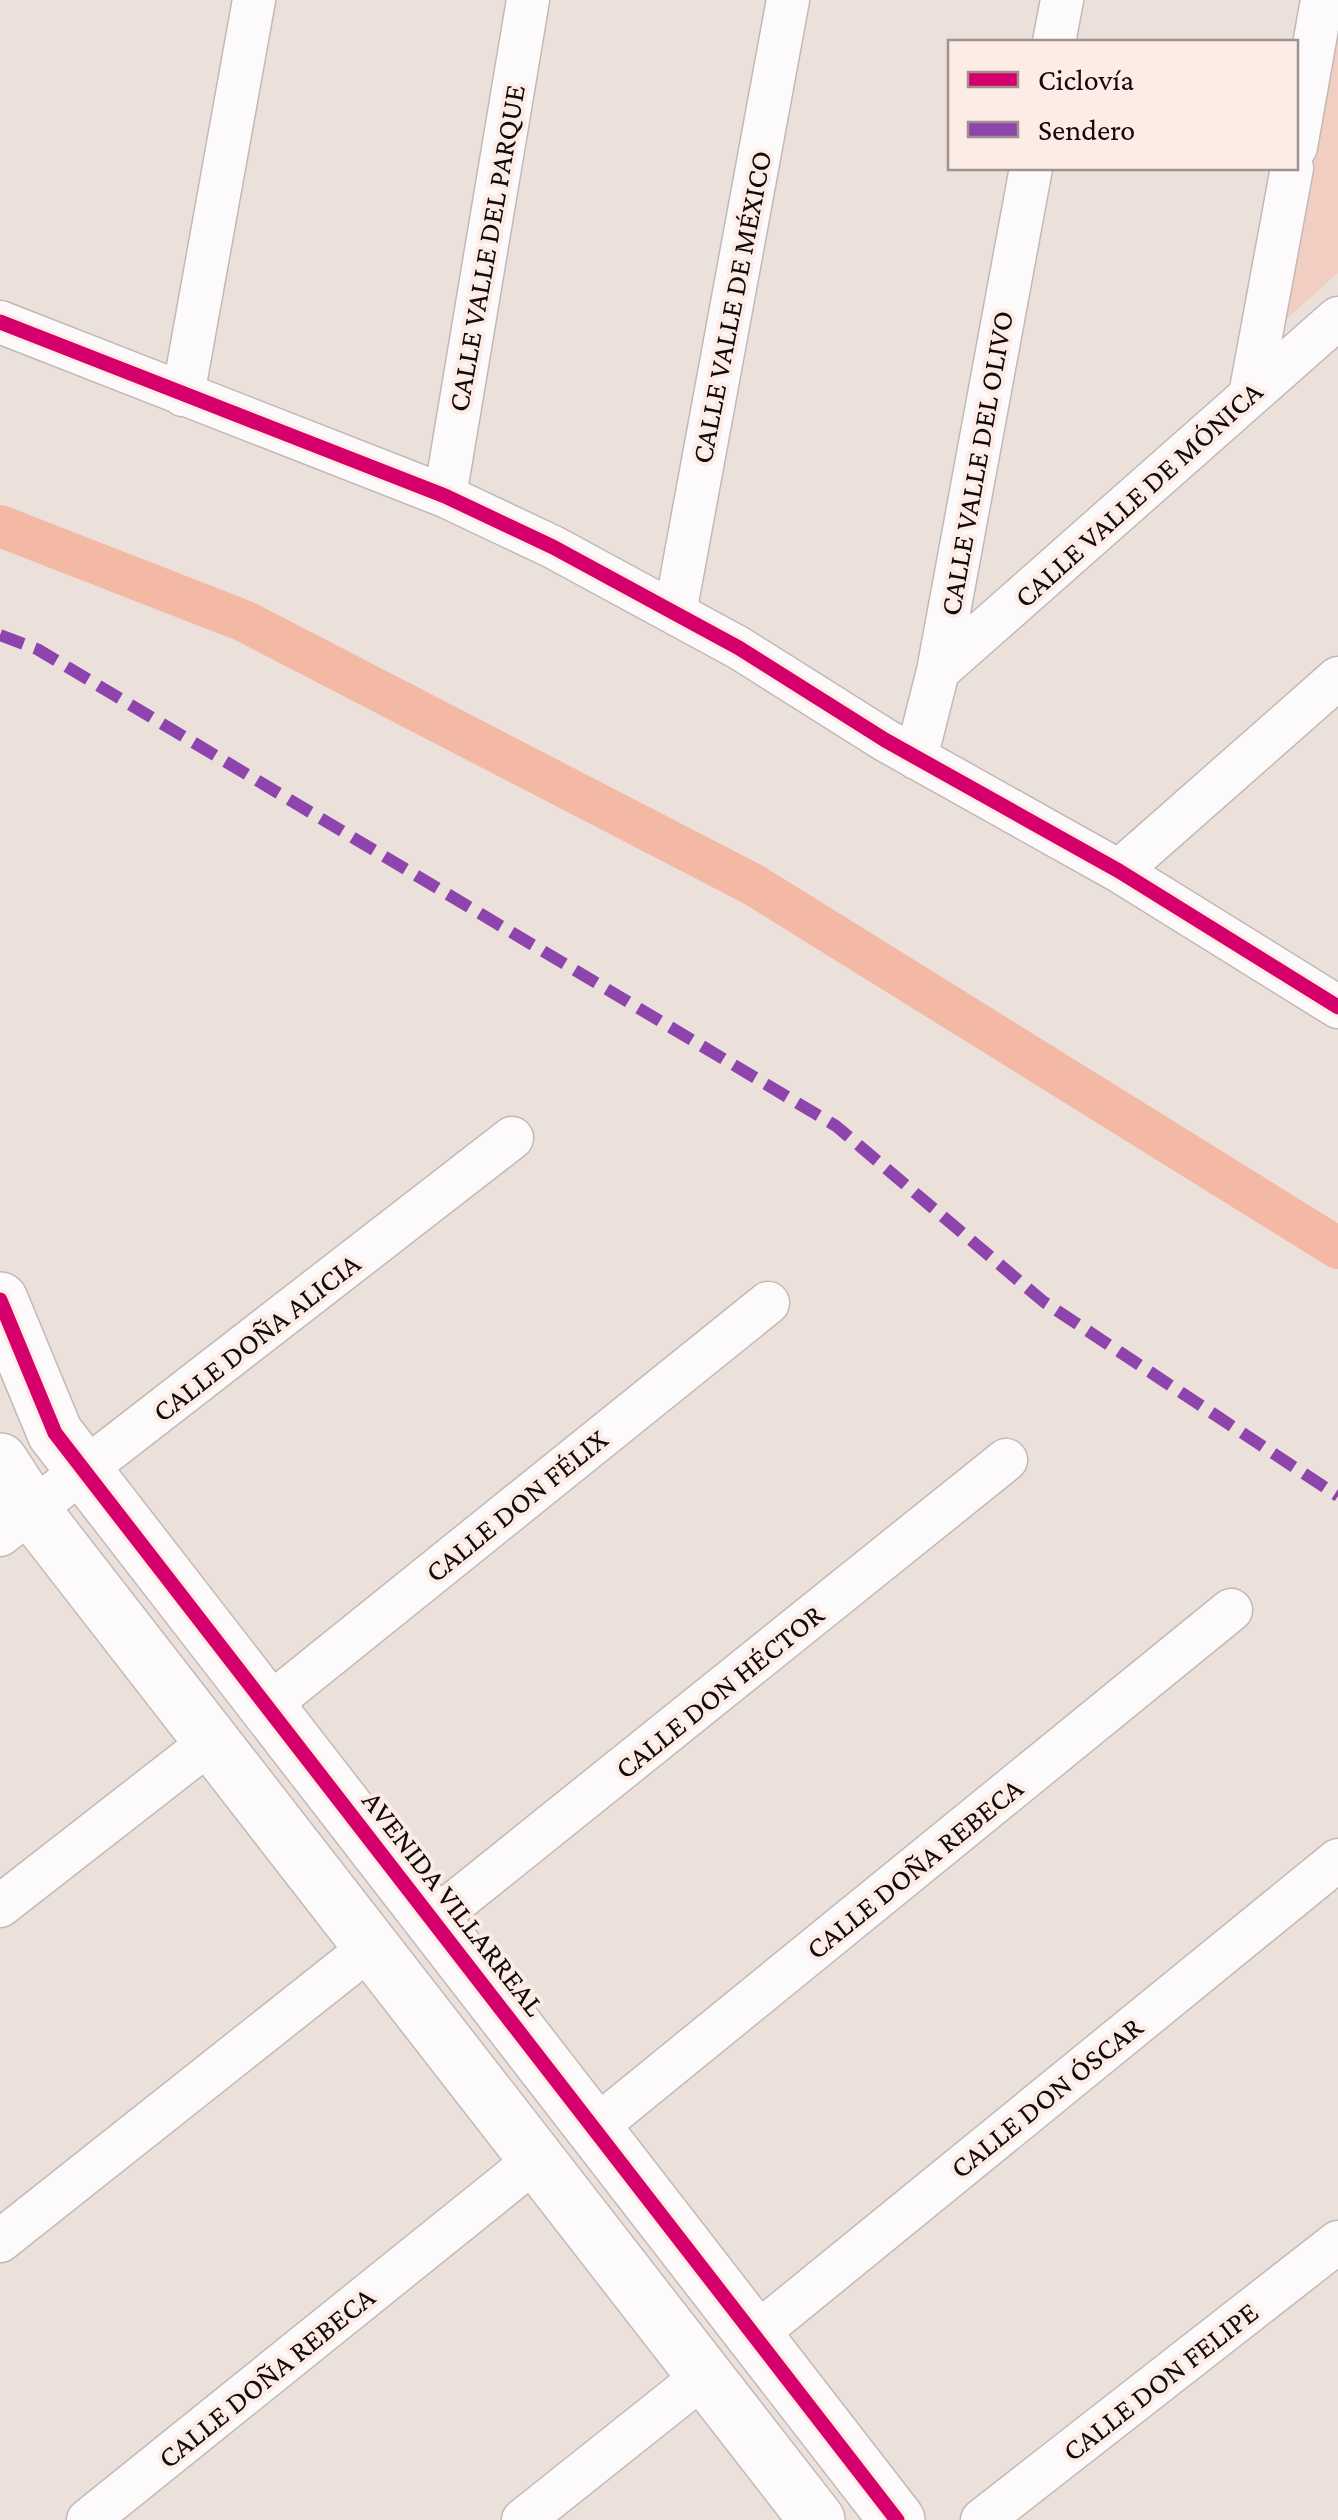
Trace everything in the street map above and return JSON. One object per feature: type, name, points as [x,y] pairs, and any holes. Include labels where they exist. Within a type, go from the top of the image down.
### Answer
[{"type":"street","points":[[184,394],[254,0]]},
{"type":"street","name":"CALLE VALLE DEL PARQUE","points":[[444,496],[528,0]]},
{"type":"street","name":"CALLE VALLE DE MÉXICO","points":[[674,613],[788,0]]},
{"type":"street","points":[[1054,40],[1062,0]]},
{"type":"street","points":[[1298,136],[1322,0]]},
{"type":"street","name":"CALLE VALLE DEL OLIVO","points":[[916,758],[938,671],[1031,170]]},
{"type":"street","points":[[1250,395],[1292,170]]},
{"type":"street","name":"CALLE VALLE DE MÓNICA","points":[[938,671],[1338,318]]},
{"type":"street","points":[[0,322],[444,496],[566,553],[739,648],[916,758],[1119,871],[1338,1007]]},
{"type":"street","points":[[1119,871],[1338,678]]},
{"type":"street","name":"CALLE DOÑA ALICIA","points":[[16,1523],[512,1138]]},
{"type":"street","name":"AVENIDA VILLARREAL","points":[[0,1300],[55,1433],[898,2520]]},
{"type":"street","name":"CALLE DON FÉLIX","points":[[265,1708],[768,1303]]},
{"type":"street","name":"CALLE DON HÉCTOR","points":[[432,1921],[1006,1460]]},
{"type":"street","points":[[0,1461],[16,1523],[212,1740],[816,2520]]},
{"type":"street","name":"CALLE DOÑA REBECA","points":[[596,2127],[1231,1610]]},
{"type":"street","points":[[0,1906],[212,1740]]},
{"type":"street","name":"CALLE DON ÓSCAR","points":[[754,2336],[1338,1860]]},
{"type":"street","points":[[0,2240],[371,1947]]},
{"type":"street","name":"CALLE DOÑA REBECA","points":[[88,2520],[538,2158]]},
{"type":"street","name":"CALLE DON FELIPE","points":[[982,2520],[1338,2242]]},
{"type":"street","points":[[523,2520],[705,2374]]},
{"type":"shaded area","points":[[1338,20],[1338,273],[1272,332]]},
{"type":"waterway","points":[[0,526],[244,621],[754,885],[1338,1248]]},
{"type":"marked path","points":[[0,635],[37,649],[836,1126],[1044,1302],[1338,1496]]},
{"type":"cycle path","points":[[0,322],[445,496],[553,547],[739,648],[885,740],[1119,871],[1338,1007]]},
{"type":"cycle path","points":[[0,1300],[55,1433],[897,2520]]}]
